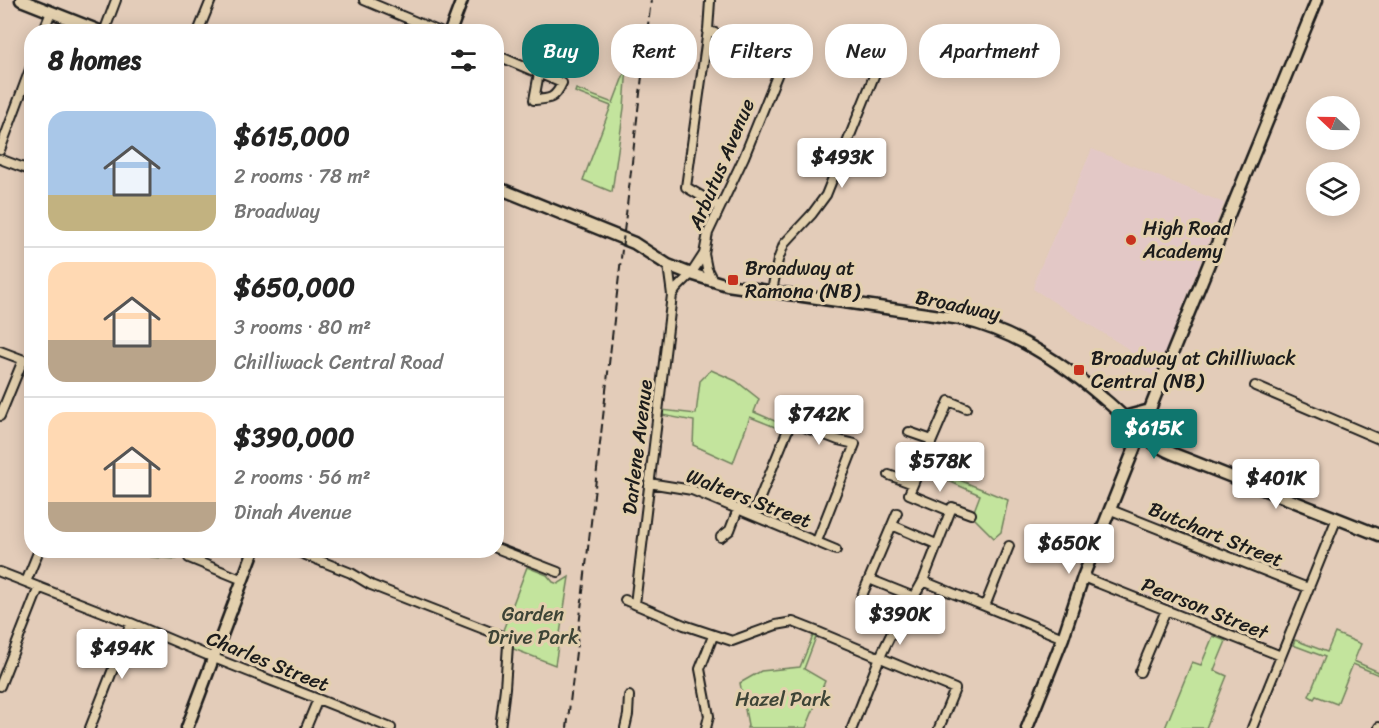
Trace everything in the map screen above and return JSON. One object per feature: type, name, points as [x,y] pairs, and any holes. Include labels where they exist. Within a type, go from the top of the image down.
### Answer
[{"type":"street","points":[[106,24],[116,0]]},
{"type":"street","points":[[201,24],[211,0]]},
{"type":"street","points":[[364,0],[421,24]]},
{"type":"street","points":[[453,24],[462,0]]},
{"type":"street","points":[[1026,728],[1063,638],[1083,577],[1317,0]]},
{"type":"street","points":[[26,1],[82,24]]},
{"type":"street","points":[[710,1],[686,187],[720,207]]},
{"type":"street","points":[[46,24],[51,12]]},
{"type":"street","name":"Arbutus Avenue","points":[[708,30],[782,63],[744,157],[708,233],[704,254],[707,269],[713,281]]},
{"type":"street","points":[[504,58],[522,66]]},
{"type":"street","points":[[772,291],[778,260],[784,244],[812,214],[825,195],[873,78]]},
{"type":"street","points":[[0,150],[24,86]]},
{"type":"street","points":[[0,159],[24,168]]},
{"type":"street","name":"Broadway","points":[[504,191],[634,243],[668,265],[727,285],[961,319],[995,328],[1055,362],[1093,389],[1153,443],[1168,452],[1379,535]]},
{"type":"street","name":"Arbutus Avenue","points":[[691,274],[704,254]]},
{"type":"street","name":"Darlene Avenue","points":[[635,604],[672,295],[668,265]]},
{"type":"street","points":[[672,295],[691,274]]},
{"type":"street","points":[[0,351],[23,360],[0,416]]},
{"type":"street","points":[[1255,386],[1379,439]]},
{"type":"street","points":[[950,511],[909,494],[949,401],[966,408]]},
{"type":"street","points":[[1124,417],[1150,410]]},
{"type":"street","points":[[753,515],[791,422],[855,444],[817,542]]},
{"type":"street","points":[[909,432],[932,440]]},
{"type":"street","points":[[889,475],[913,484]]},
{"type":"street","name":"Walters Street","points":[[649,483],[692,490],[836,550]]},
{"type":"street","points":[[869,579],[914,597],[923,581],[952,507],[971,514]]},
{"type":"street","points":[[721,537],[730,530],[738,509]]},
{"type":"street","name":"Butchart Street","points":[[1111,510],[1308,588]]},
{"type":"street","points":[[861,598],[897,513]]},
{"type":"street","points":[[1252,728],[1337,518]]},
{"type":"street","points":[[892,525],[936,544]]},
{"type":"street","points":[[985,606],[1009,546]]},
{"type":"street","points":[[504,551],[558,572]]},
{"type":"street","points":[[26,582],[36,558]]},
{"type":"street","points":[[189,558],[243,580]]},
{"type":"street","points":[[187,728],[251,558]]},
{"type":"street","points":[[313,558],[351,573],[371,585],[504,637],[508,645],[500,728]]},
{"type":"street","name":"Charles Street","points":[[0,572],[391,728]]},
{"type":"street","name":"Pearson Street","points":[[1083,577],[1281,656]]},
{"type":"street","points":[[923,581],[1063,638]]},
{"type":"street","points":[[0,686],[39,587]]},
{"type":"street","points":[[625,600],[684,626],[732,641],[776,625],[793,622],[880,657],[955,688],[939,728]]},
{"type":"street","points":[[1140,672],[1166,610]]},
{"type":"street","points":[[90,728],[131,623]]},
{"type":"street","points":[[852,728],[880,657],[896,624]]},
{"type":"street","points":[[706,728],[709,716],[700,669],[713,636]]},
{"type":"street","points":[[625,728],[629,696]]},
{"type":"street","points":[[306,728],[318,699]]},
{"type":"shaded area","name":"High Road Academy","points":[[1092,149],[1224,203],[1155,377],[1127,359],[1130,350],[1033,289],[1036,277]]},
{"type":"green space","points":[[622,78],[626,78],[612,192],[583,180],[611,106],[575,92],[576,89],[613,103]]},
{"type":"green space","points":[[711,370],[736,381],[759,399],[754,412],[784,425],[780,429],[750,417],[733,463],[693,445],[694,421],[662,415],[662,410],[696,414],[700,381]]},
{"type":"green space","points":[[945,474],[1008,500],[1001,532],[994,538],[972,516],[980,495],[944,479]]},
{"type":"green space","name":"Garden Drive Park","points":[[527,567],[547,575],[558,584],[569,577],[555,665],[511,648],[510,639],[502,633]]},
{"type":"green space","points":[[1335,633],[1361,644],[1354,661],[1379,672],[1379,675],[1353,664],[1337,704],[1316,696],[1314,699],[1309,696],[1325,657],[1293,645],[1295,640],[1327,652]]},
{"type":"green space","name":"Hazel Park","points":[[813,636],[816,637],[804,669],[825,681],[806,728],[747,728],[740,683],[761,671],[800,667]]},
{"type":"green space","points":[[1213,636],[1226,641],[1214,670],[1227,676],[1206,728],[1165,728],[1192,662],[1201,665]]},
{"type":"railway","points":[[567,728],[651,0]]},
{"type":"place","name":"High Road Academy","points":[[1131,240]]},
{"type":"place","name":"Broadway at Ramona (NB)","points":[[733,280]]},
{"type":"place","name":"Broadway at Chilliwack Central (NB)","points":[[1079,370]]}]
